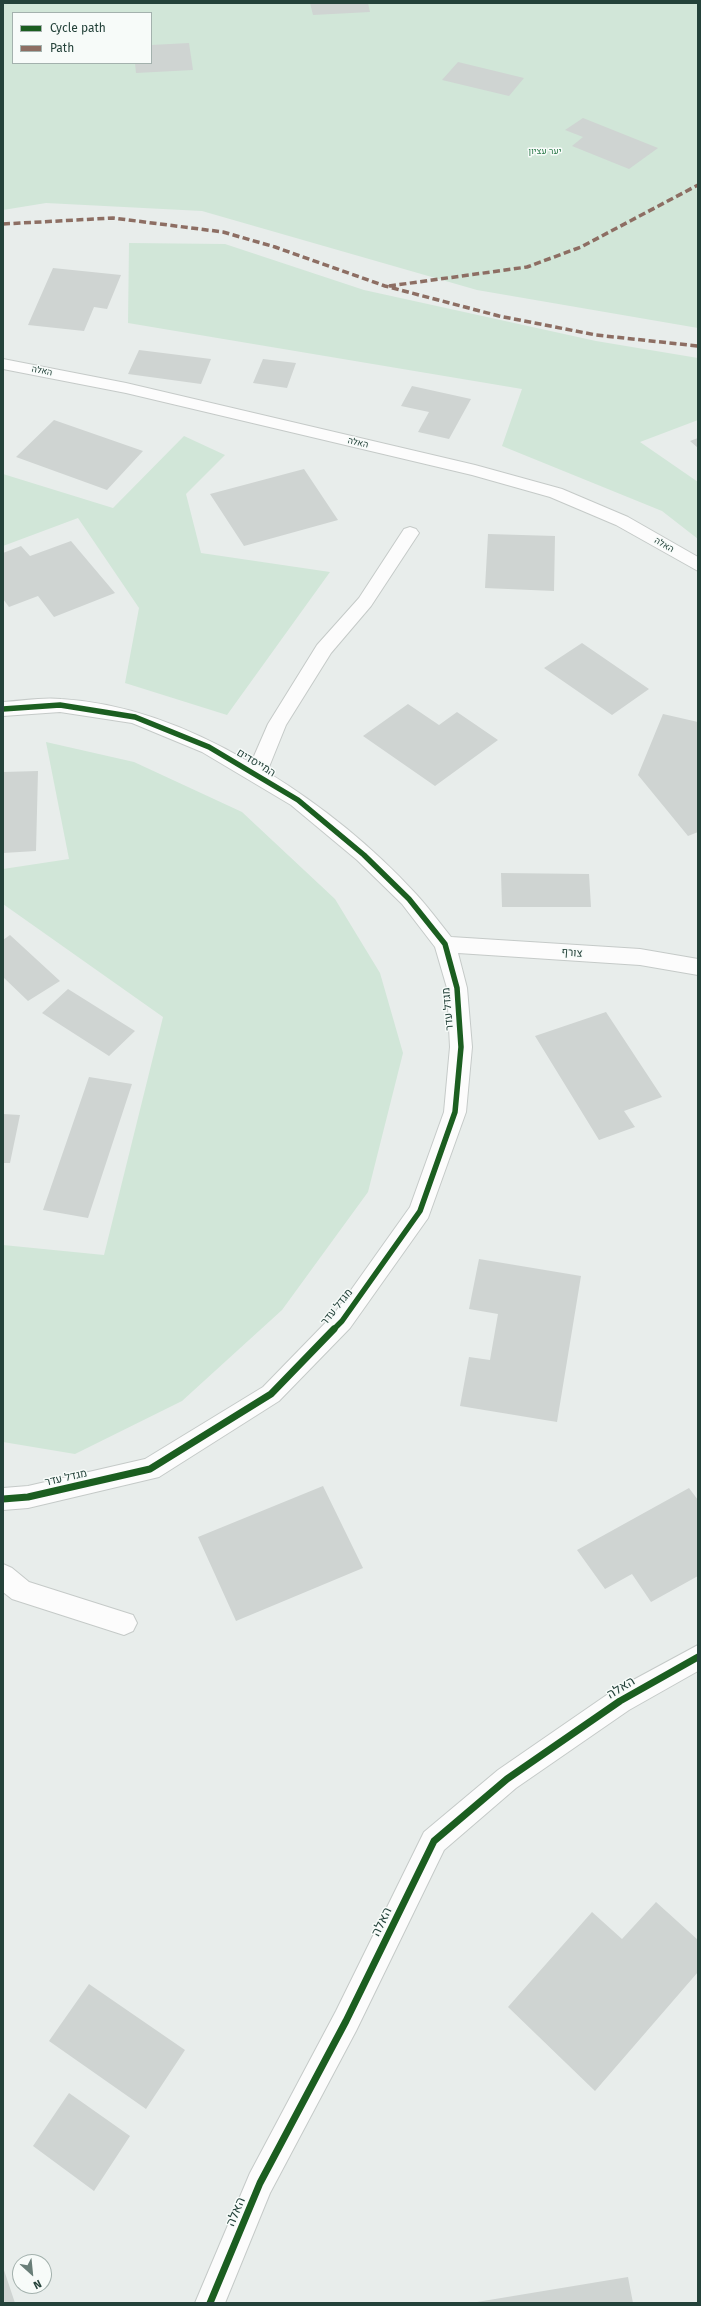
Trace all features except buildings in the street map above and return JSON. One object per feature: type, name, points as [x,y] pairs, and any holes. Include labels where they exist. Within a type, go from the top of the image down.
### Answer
[{"type":"street","name":"האלה","points":[[3,364],[133,390],[474,470],[556,493],[622,520],[698,565]]},
{"type":"street","points":[[256,775],[277,724],[324,649],[365,602],[410,533]]},
{"type":"street","name":"המייסדים","points":[[3,709],[60,705],[135,718],[209,747],[298,800],[364,855],[409,899],[445,944]]},
{"type":"street","name":"צורף","points":[[445,944],[640,957],[698,967]]},
{"type":"street","name":"מגדל עדר","points":[[3,1498],[28,1497],[150,1469],[271,1394],[342,1320],[420,1211],[455,1112],[461,1047],[457,988],[445,944]]},
{"type":"street","points":[[3,1576],[21,1590],[124,1623]]},
{"type":"street","name":"האלה","points":[[210,2303],[260,2184],[346,2021],[434,1841],[507,1779],[620,1701],[698,1657]]},
{"type":"green space","name":"יער עציון","points":[[3,3],[698,3],[698,328],[477,290],[202,211],[46,203],[3,210]]},
{"type":"green space","points":[[129,243],[225,244],[364,290],[596,341],[698,358],[698,420],[640,442],[698,482],[698,539],[662,511],[502,446],[522,389],[128,323]]},
{"type":"green space","points":[[184,436],[225,455],[186,494],[201,553],[330,572],[227,715],[125,683],[139,608],[78,518],[3,546],[3,474],[113,508]]},
{"type":"green space","points":[[46,742],[134,762],[242,812],[335,899],[380,973],[403,1053],[368,1192],[282,1310],[182,1401],[75,1454],[3,1442],[3,1245],[104,1255],[163,1017],[3,904],[3,869],[69,859]]},
{"type":"marked path","points":[[389,286],[527,267],[581,247],[691,187],[698,185]]},
{"type":"marked path","points":[[3,224],[113,218],[223,232],[275,247],[385,286],[499,316],[596,335],[698,346]]},
{"type":"cycle path","points":[[3,709],[60,705],[135,717],[209,747],[298,800],[364,855],[409,899],[445,944],[457,988],[461,1047],[455,1112],[420,1211],[342,1321],[271,1394],[150,1469],[28,1497],[3,1499]]},
{"type":"cycle path","points":[[210,2303],[260,2183],[346,2021],[434,1841],[507,1779],[620,1701],[698,1657]]}]
